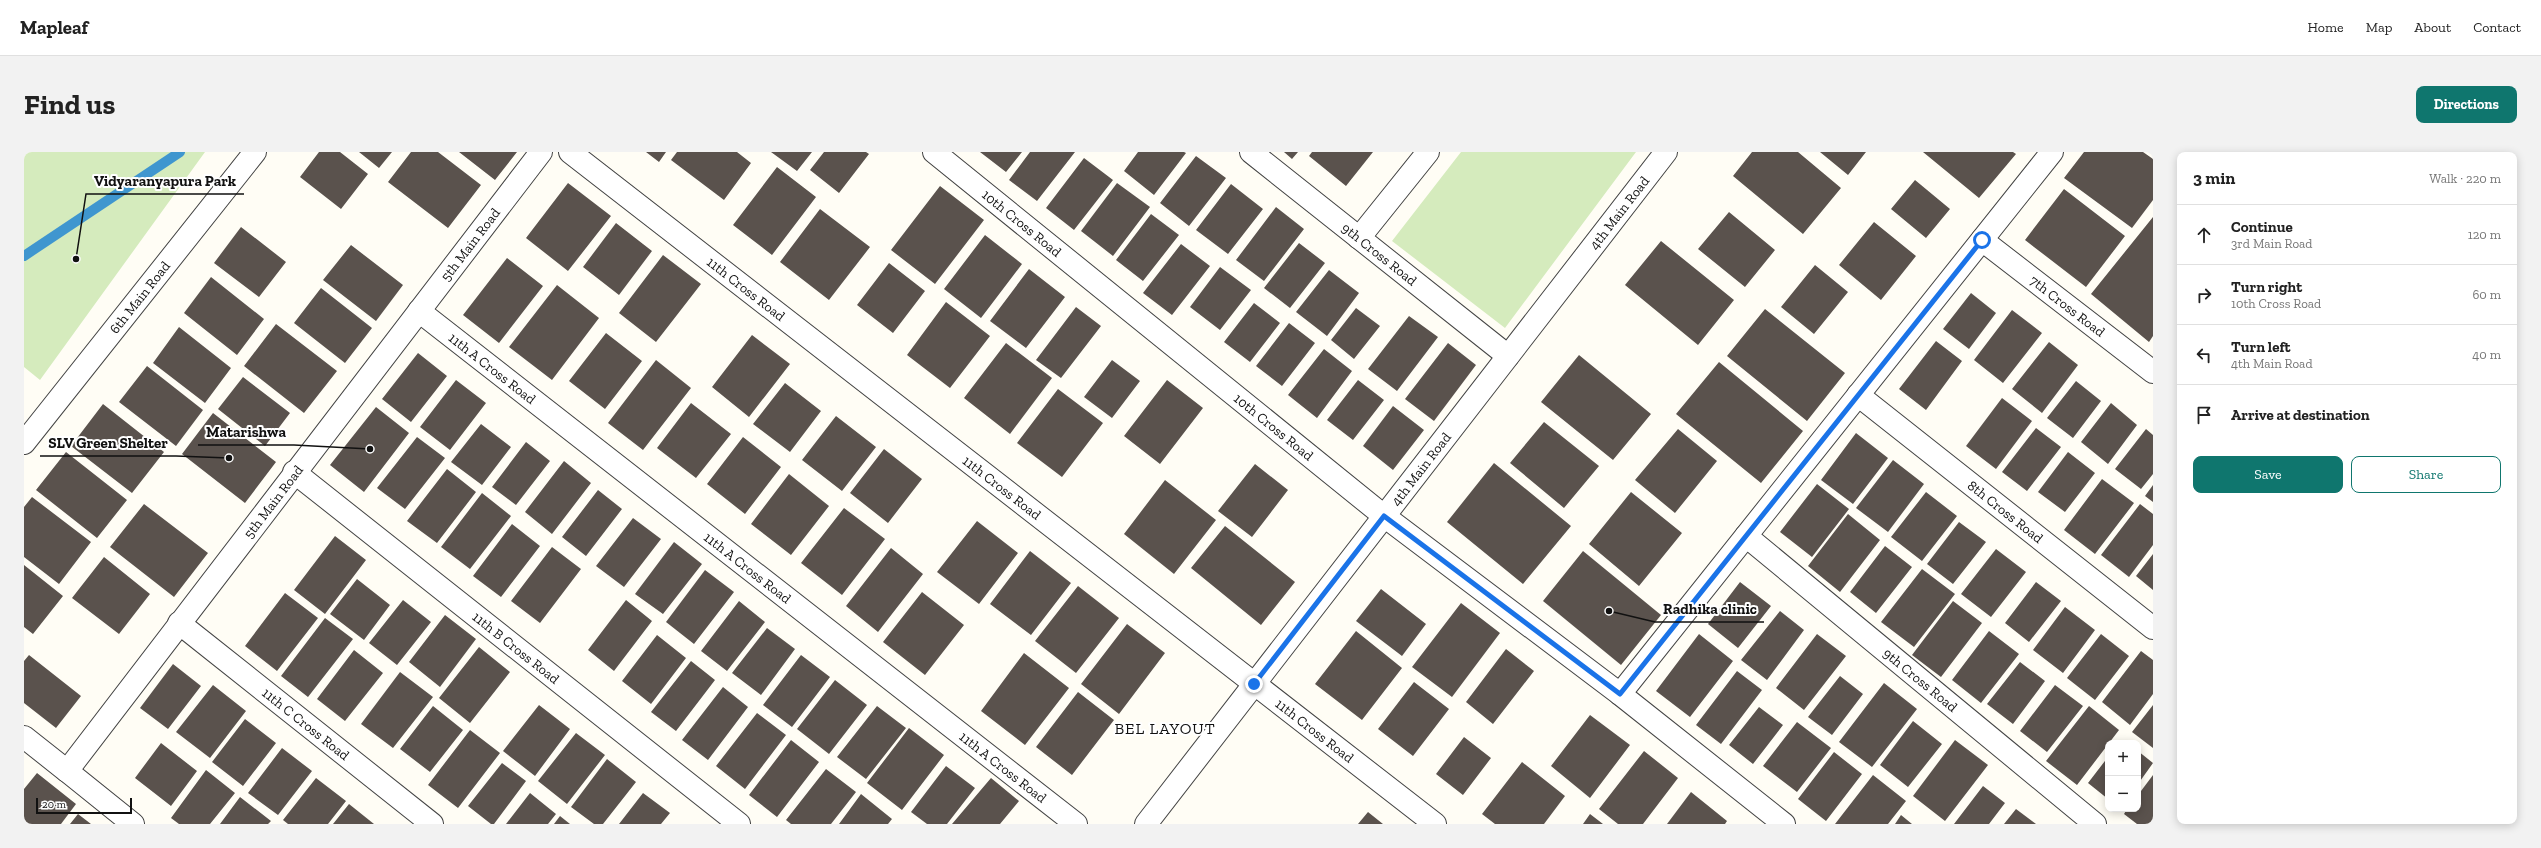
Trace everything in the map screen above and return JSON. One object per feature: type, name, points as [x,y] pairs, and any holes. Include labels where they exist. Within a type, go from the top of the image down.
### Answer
[{"type":"street","name":"6th Main Road","points":[[24,443],[255,152]]},
{"type":"street","name":"5th Main Road","points":[[67,771],[294,472],[541,152]]},
{"type":"street","name":"11th Cross Road","points":[[570,152],[1435,824]]},
{"type":"street","name":"10th Cross Road","points":[[934,152],[1384,516],[1620,694],[1784,824]]},
{"type":"street","name":"9th Cross Road","points":[[1251,152],[1508,356]]},
{"type":"street","points":[[1359,238],[1428,152]]},
{"type":"street","name":"4th Main Road","points":[[1146,824],[1666,152]]},
{"type":"street","points":[[1620,694],[2052,152]]},
{"type":"street","name":"7th Cross Road","points":[[1982,240],[2153,372]]},
{"type":"street","name":"11th A Cross Road","points":[[419,311],[1076,824]]},
{"type":"street","name":"8th Cross Road","points":[[1858,395],[2153,628]]},
{"type":"street","name":"11th B Cross Road","points":[[294,472],[738,824]]},
{"type":"street","name":"9th Cross Road","points":[[1746,536],[2095,824]]},
{"type":"street","name":"11th C Cross Road","points":[[179,623],[432,824]]},
{"type":"street","points":[[24,737],[133,824]]},
{"type":"green space","points":[[24,152],[205,152],[40,380],[24,367]]},
{"type":"green space","points":[[1461,152],[1636,152],[1505,328],[1392,241]]},
{"type":"building","points":[[319,152],[340,152],[368,174],[341,209],[300,177]]},
{"type":"building","points":[[359,152],[392,152],[379,168]]},
{"type":"building","points":[[411,152],[438,152],[481,185],[448,228],[388,182]]},
{"type":"building","points":[[459,152],[517,152],[495,180]]},
{"type":"building","points":[[646,152],[666,152],[659,162]]},
{"type":"building","points":[[677,152],[737,152],[751,163],[724,200],[671,160]]},
{"type":"building","points":[[771,152],[812,152],[797,171]]},
{"type":"building","points":[[824,152],[866,152],[869,154],[839,193],[810,170]]},
{"type":"building","points":[[980,152],[1022,152],[1006,172]]},
{"type":"building","points":[[1030,152],[1075,152],[1037,201],[1009,180]]},
{"type":"building","points":[[1138,152],[1186,153],[1154,195],[1124,171]]},
{"type":"building","points":[[1284,152],[1298,152],[1292,159]]},
{"type":"building","points":[[1312,152],[1373,152],[1346,186],[1309,156]]},
{"type":"building","points":[[1752,152],[1798,152],[1841,188],[1803,234],[1733,176]]},
{"type":"building","points":[[1820,152],[1866,152],[1848,175]]},
{"type":"building","points":[[1923,152],[2013,152],[2016,154],[1979,198]]},
{"type":"building","points":[[2084,152],[2143,152],[2153,159],[2153,200],[2132,228],[2064,178]]},
{"type":"building","points":[[1196,156],[1226,178],[1189,226],[1160,203]]},
{"type":"building","points":[[1084,158],[1113,180],[1074,230],[1046,208]]},
{"type":"building","points":[[777,167],[816,197],[772,255],[733,225]]},
{"type":"building","points":[[1915,180],[1950,209],[1926,238],[1891,209]]},
{"type":"building","points":[[568,183],[611,216],[568,271],[526,238]]},
{"type":"building","points":[[1117,183],[1150,207],[1113,256],[1081,231]]},
{"type":"building","points":[[1231,184],[1263,209],[1228,254],[1196,230]]},
{"type":"building","points":[[940,186],[984,220],[935,284],[891,250]]},
{"type":"building","points":[[2064,189],[2125,236],[2086,287],[2025,240]]},
{"type":"building","points":[[1276,207],[1304,229],[1264,281],[1236,260]]},
{"type":"building","points":[[820,209],[870,247],[829,300],[780,262]]},
{"type":"building","points":[[1729,212],[1775,250],[1745,287],[1698,249]]},
{"type":"building","points":[[1151,214],[1179,235],[1143,281],[1116,260]]},
{"type":"building","points":[[2153,217],[2153,336],[2149,342],[2091,294]]},
{"type":"building","points":[[1874,222],[1916,256],[1881,300],[1839,265]]},
{"type":"building","points":[[616,223],[652,251],[619,295],[583,267]]},
{"type":"building","points":[[241,227],[286,262],[259,297],[214,263]]},
{"type":"building","points":[[985,235],[1022,264],[981,318],[944,289]]},
{"type":"building","points":[[1661,241],[1734,300],[1698,345],[1625,285]]},
{"type":"building","points":[[1299,243],[1325,263],[1290,308],[1264,288]]},
{"type":"building","points":[[1181,244],[1210,266],[1172,315],[1143,293]]},
{"type":"building","points":[[351,245],[403,285],[376,321],[323,280]]},
{"type":"building","points":[[663,255],[701,284],[656,342],[619,313]]},
{"type":"building","points":[[507,258],[543,286],[499,343],[463,315]]},
{"type":"building","points":[[889,263],[925,291],[893,333],[857,305]]},
{"type":"building","points":[[1815,265],[1848,292],[1814,334],[1781,307]]},
{"type":"building","points":[[1220,267],[1251,290],[1220,330],[1190,307]]},
{"type":"building","points":[[1029,269],[1065,297],[1026,348],[990,321]]},
{"type":"building","points":[[1329,270],[1359,293],[1327,336],[1296,312]]},
{"type":"building","points":[[211,277],[264,319],[237,355],[184,313]]},
{"type":"building","points":[[557,285],[599,318],[552,380],[509,347]]},
{"type":"building","points":[[321,288],[372,328],[345,363],[294,323]]},
{"type":"building","points":[[1971,293],[1996,313],[1969,349],[1943,329]]},
{"type":"building","points":[[946,302],[990,336],[950,388],[907,355]]},
{"type":"building","points":[[1254,303],[1280,323],[1250,362],[1224,342]]},
{"type":"building","points":[[1076,307],[1101,326],[1061,378],[1036,360]]},
{"type":"building","points":[[1356,308],[1380,326],[1354,359],[1331,340]]},
{"type":"building","points":[[1765,309],[1845,373],[1807,421],[1727,356]]},
{"type":"building","points":[[2012,310],[2042,333],[2003,383],[1974,360]]},
{"type":"building","points":[[1409,316],[1438,337],[1397,391],[1368,369]]},
{"type":"building","points":[[1289,323],[1315,343],[1282,386],[1256,366]]},
{"type":"building","points":[[276,324],[337,371],[304,413],[244,366]]},
{"type":"building","points":[[179,327],[231,368],[205,403],[153,363]]},
{"type":"building","points":[[606,333],[642,361],[605,409],[569,381]]},
{"type":"building","points":[[752,335],[790,364],[749,417],[712,387]]},
{"type":"building","points":[[1936,341],[1962,361],[1926,410],[1899,389]]},
{"type":"building","points":[[2049,342],[2078,365],[2042,413],[2012,389]]},
{"type":"building","points":[[1006,343],[1052,378],[1010,434],[964,398]]},
{"type":"building","points":[[1448,343],[1476,365],[1434,421],[1405,399]]},
{"type":"building","points":[[1324,349],[1352,371],[1317,418],[1288,395]]},
{"type":"building","points":[[418,353],[447,376],[411,422],[382,399]]},
{"type":"building","points":[[1579,355],[1651,414],[1613,460],[1541,402]]},
{"type":"building","points":[[656,360],[691,388],[643,450],[608,423]]},
{"type":"building","points":[[1112,360],[1140,381],[1112,418],[1084,397]]},
{"type":"building","points":[[1719,362],[1803,431],[1761,483],[1676,414]]},
{"type":"building","points":[[147,366],[203,410],[176,446],[119,402]]},
{"type":"building","points":[[243,377],[290,413],[265,446],[218,409]]},
{"type":"building","points":[[456,380],[486,403],[450,450],[420,427]]},
{"type":"building","points":[[1167,380],[1203,408],[1160,464],[1124,436]]},
{"type":"building","points":[[1358,380],[1384,400],[1353,440],[1327,420]]},
{"type":"building","points":[[2076,381],[2101,401],[2073,438],[2047,418]]},
{"type":"building","points":[[785,383],[821,411],[790,452],[753,424]]},
{"type":"building","points":[[1058,389],[1103,423],[1062,477],[1017,443]]},
{"type":"building","points":[[2002,398],[2032,421],[1996,469],[1966,446]]},
{"type":"building","points":[[691,403],[731,434],[696,478],[657,448]]},
{"type":"building","points":[[2111,403],[2137,425],[2108,464],[2081,442]]},
{"type":"building","points":[[103,404],[164,452],[132,493],[71,446]]},
{"type":"building","points":[[1393,406],[1424,430],[1393,470],[1363,446]]},
{"type":"building","points":[[376,407],[409,433],[364,492],[330,465]]},
{"type":"building","points":[[213,413],[276,462],[245,503],[182,454]]},
{"type":"building","points":[[836,416],[876,447],[842,491],[802,460]]},
{"type":"building","points":[[1544,422],[1599,466],[1564,508],[1510,463]]},
{"type":"building","points":[[481,424],[511,447],[482,485],[451,462]]},
{"type":"building","points":[[2036,428],[2061,447],[2027,491],[2002,472]]},
{"type":"building","points":[[1678,429],[1717,461],[1675,513],[1635,480]]},
{"type":"building","points":[[2146,429],[2153,435],[2153,474],[2141,489],[2115,469]]},
{"type":"building","points":[[1856,433],[1888,458],[1853,504],[1821,480]]},
{"type":"building","points":[[417,437],[445,458],[405,509],[377,488]]},
{"type":"building","points":[[743,437],[781,467],[745,514],[707,484]]},
{"type":"building","points":[[526,442],[550,461],[516,505],[492,487]]},
{"type":"building","points":[[884,449],[922,479],[888,523],[850,493]]},
{"type":"building","points":[[66,452],[127,500],[97,538],[36,490]]},
{"type":"building","points":[[2068,452],[2095,473],[2065,512],[2038,492]]},
{"type":"building","points":[[1893,460],[1924,484],[1888,532],[1856,508]]},
{"type":"building","points":[[564,461],[591,483],[552,534],[525,512]]},
{"type":"building","points":[[1494,463],[1571,526],[1523,584],[1447,522]]},
{"type":"building","points":[[1255,464],[1288,490],[1252,537],[1218,511]]},
{"type":"building","points":[[447,469],[476,492],[437,543],[407,521]]},
{"type":"building","points":[[789,474],[829,506],[791,555],[751,524]]},
{"type":"building","points":[[2102,479],[2134,503],[2095,554],[2064,530]]},
{"type":"building","points":[[1165,480],[1216,520],[1174,574],[1124,534]]},
{"type":"building","points":[[1817,484],[1849,509],[1812,557],[1780,532]]},
{"type":"building","points":[[2153,485],[2153,502],[2145,496]]},
{"type":"building","points":[[598,490],[622,509],[586,556],[562,537]]},
{"type":"building","points":[[1631,492],[1682,533],[1639,586],[1589,544]]},
{"type":"building","points":[[1926,492],[1957,516],[1922,561],[1891,537]]},
{"type":"building","points":[[482,493],[511,516],[470,569],[441,547]]},
{"type":"building","points":[[32,497],[91,542],[59,584],[24,557],[24,507]]},
{"type":"building","points":[[144,504],[208,553],[174,597],[110,547]]},
{"type":"building","points":[[2140,504],[2153,514],[2153,545],[2129,577],[2101,555]]},
{"type":"building","points":[[844,508],[885,539],[842,595],[801,563]]},
{"type":"building","points":[[1848,514],[1880,540],[1840,592],[1808,566]]},
{"type":"building","points":[[633,518],[661,539],[624,587],[596,566]]},
{"type":"building","points":[[977,521],[1018,553],[979,604],[937,572]]},
{"type":"building","points":[[1959,522],[1986,542],[1953,584],[1927,564]]},
{"type":"building","points":[[512,524],[540,546],[501,597],[473,576]]},
{"type":"building","points":[[1225,526],[1295,582],[1261,625],[1191,568]]},
{"type":"building","points":[[335,536],[366,560],[325,614],[294,590]]},
{"type":"building","points":[[674,542],[702,564],[663,614],[635,594]]},
{"type":"building","points":[[1885,546],[1912,567],[1876,613],[1850,592]]},
{"type":"building","points":[[552,547],[581,569],[540,623],[511,601]]},
{"type":"building","points":[[891,548],[923,574],[878,632],[846,606]]},
{"type":"building","points":[[1996,549],[2026,572],[1991,617],[1961,594]]},
{"type":"building","points":[[1030,551],[1071,583],[1031,635],[990,604]]},
{"type":"building","points":[[1583,551],[1661,615],[1621,665],[1543,601]]},
{"type":"building","points":[[2153,554],[2153,590],[2136,576]]},
{"type":"building","points":[[104,557],[150,594],[119,634],[72,598]]},
{"type":"building","points":[[24,565],[63,596],[33,634],[24,627]]},
{"type":"building","points":[[1922,569],[1955,594],[1914,647],[1881,622]]},
{"type":"building","points":[[705,570],[734,592],[694,644],[666,622]]},
{"type":"building","points":[[357,579],[390,605],[364,640],[330,614]]},
{"type":"building","points":[[1740,582],[1771,606],[1738,648],[1708,624]]},
{"type":"building","points":[[2036,582],[2061,601],[2029,642],[2005,623]]},
{"type":"building","points":[[1078,586],[1119,618],[1076,673],[1035,641]]},
{"type":"building","points":[[1381,589],[1426,624],[1402,656],[1356,621]]},
{"type":"building","points":[[922,592],[964,625],[925,675],[883,642]]},
{"type":"building","points":[[285,593],[318,618],[277,671],[245,646]]},
{"type":"building","points":[[403,600],[431,622],[397,665],[369,643]]},
{"type":"building","points":[[626,600],[652,621],[614,671],[588,650]]},
{"type":"building","points":[[739,601],[765,622],[727,671],[701,651]]},
{"type":"building","points":[[1953,601],[1982,623],[1941,677],[1912,655]]},
{"type":"building","points":[[1461,603],[1500,633],[1452,697],[1412,667]]},
{"type":"building","points":[[2065,607],[2095,630],[2063,673],[2033,650]]},
{"type":"building","points":[[1780,611],[1804,630],[1767,680],[1741,660]]},
{"type":"building","points":[[445,615],[476,639],[440,687],[409,662]]},
{"type":"building","points":[[325,618],[353,639],[308,697],[281,676]]},
{"type":"building","points":[[1127,624],[1165,653],[1119,714],[1081,684]]},
{"type":"building","points":[[767,628],[795,649],[761,695],[732,673]]},
{"type":"building","points":[[1356,631],[1402,668],[1362,720],[1315,684]]},
{"type":"building","points":[[1989,631],[2019,654],[1981,703],[1952,680]]},
{"type":"building","points":[[1699,634],[1733,661],[1690,717],[1656,691]]},
{"type":"building","points":[[1817,634],[1846,656],[1804,710],[1776,688]]},
{"type":"building","points":[[2101,634],[2129,656],[2095,700],[2067,678]]},
{"type":"building","points":[[657,635],[686,658],[651,704],[622,681]]},
{"type":"building","points":[[479,647],[510,672],[470,723],[439,698]]},
{"type":"building","points":[[1506,649],[1534,671],[1493,724],[1466,702]]},
{"type":"building","points":[[354,650],[383,673],[345,721],[317,699]]},
{"type":"building","points":[[2141,651],[2153,660],[2153,694],[2130,725],[2102,702]]},
{"type":"building","points":[[1024,653],[1069,688],[1025,745],[981,711]]},
{"type":"building","points":[[29,655],[81,696],[56,728],[24,703],[24,661]]},
{"type":"building","points":[[801,655],[830,677],[792,727],[763,705]]},
{"type":"building","points":[[691,661],[715,680],[676,731],[651,712]]},
{"type":"building","points":[[2020,662],[2045,681],[2013,724],[1987,704]]},
{"type":"building","points":[[173,664],[201,686],[168,729],[140,708]]},
{"type":"building","points":[[1737,671],[1762,690],[1721,744],[1696,725]]},
{"type":"building","points":[[400,672],[433,697],[393,748],[361,724]]},
{"type":"building","points":[[1840,676],[1863,694],[1832,735],[1808,717]]},
{"type":"building","points":[[835,680],[867,705],[829,754],[797,729]]},
{"type":"building","points":[[1414,682],[1449,709],[1413,756],[1378,729]]},
{"type":"building","points":[[1884,683],[1917,709],[1872,767],[1839,742]]},
{"type":"building","points":[[213,685],[246,711],[210,758],[176,732]]},
{"type":"building","points":[[2055,685],[2083,706],[2047,752],[2020,731]]},
{"type":"building","points":[[723,687],[748,707],[708,760],[682,740]]},
{"type":"building","points":[[1078,692],[1114,720],[1072,775],[1036,747]]},
{"type":"building","points":[[539,705],[570,729],[535,776],[503,751]]},
{"type":"building","points":[[2153,705],[2153,748],[2132,732]]},
{"type":"building","points":[[433,706],[463,730],[430,772],[400,749]]},
{"type":"building","points":[[877,706],[906,728],[866,779],[837,757]]},
{"type":"building","points":[[2089,706],[2119,730],[2111,740],[2105,740],[2105,748],[2077,785],[2046,761]]},
{"type":"building","points":[[1759,707],[1783,725],[1753,764],[1729,745]]},
{"type":"building","points":[[757,713],[786,735],[745,789],[716,766]]},
{"type":"building","points":[[1590,715],[1630,745],[1590,798],[1551,766]]},
{"type":"building","points":[[245,719],[276,743],[243,786],[212,762]]},
{"type":"building","points":[[1913,721],[1942,744],[1908,787],[1880,765]]},
{"type":"building","points":[[1797,722],[1831,748],[1797,792],[1763,766]]},
{"type":"building","points":[[909,728],[944,755],[902,810],[867,783]]},
{"type":"building","points":[[470,730],[500,753],[458,808],[428,785]]},
{"type":"building","points":[[576,733],[605,755],[567,804],[538,781]]},
{"type":"building","points":[[1464,737],[1491,758],[1463,795],[1436,774]]},
{"type":"building","points":[[791,740],[819,762],[777,817],[749,795]]},
{"type":"building","points":[[1955,740],[1988,765],[1945,821],[1913,796]]},
{"type":"building","points":[[161,743],[197,771],[171,806],[135,778]]},
{"type":"building","points":[[282,748],[312,771],[278,815],[248,793]]},
{"type":"building","points":[[1644,751],[1678,778],[1643,824],[1618,824],[1599,809]]},
{"type":"building","points":[[1834,752],[1862,774],[1826,821],[1798,799]]},
{"type":"building","points":[[2141,753],[2153,763],[2141,780]]},
{"type":"building","points":[[607,759],[636,782],[603,824],[594,824],[571,807]]},
{"type":"building","points":[[2105,761],[2105,797],[2088,783]]},
{"type":"building","points":[[1522,762],[1565,796],[1544,824],[1495,824],[1482,814]]},
{"type":"building","points":[[502,763],[526,781],[494,824],[491,824],[468,806]]},
{"type":"building","points":[[946,766],[975,788],[947,824],[927,824],[911,812]]},
{"type":"building","points":[[826,769],[856,792],[831,824],[791,824],[786,820]]},
{"type":"building","points":[[206,770],[235,793],[210,824],[179,824],[171,818]]},
{"type":"building","points":[[37,773],[76,804],[61,824],[24,824],[24,789]]},
{"type":"building","points":[[1873,775],[1906,801],[1888,824],[1835,824]]},
{"type":"building","points":[[2153,775],[2153,824],[2137,824],[2124,814],[2125,812],[2141,812],[2141,791]]},
{"type":"building","points":[[316,778],[346,801],[328,824],[288,824],[283,820]]},
{"type":"building","points":[[991,778],[1019,801],[1000,824],[952,824]]},
{"type":"building","points":[[1983,786],[2005,803],[1989,824],[1954,824]]},
{"type":"building","points":[[1691,792],[1727,821],[1725,824],[1667,824]]},
{"type":"building","points":[[530,793],[556,814],[548,824],[506,824]]},
{"type":"building","points":[[643,793],[670,813],[661,824],[619,824]]},
{"type":"building","points":[[861,794],[892,819],[888,824],[839,824]]},
{"type":"building","points":[[240,797],[271,821],[268,824],[220,824]]},
{"type":"building","points":[[349,804],[374,824],[333,824]]},
{"type":"building","points":[[2016,809],[2036,824],[2004,824]]},
{"type":"building","points":[[1368,812],[1383,824],[1358,824]]},
{"type":"building","points":[[78,814],[91,824],[70,824]]},
{"type":"building","points":[[1590,814],[1603,824],[1583,824]]},
{"type":"building","points":[[1901,815],[1912,824],[1895,824]]},
{"type":"building","points":[[560,816],[570,824],[554,824]]},
{"type":"waterway","points":[[24,256],[180,152]]},
{"type":"place","name":"Vidyaranyapura Park","points":[[76,259]]},
{"type":"place","name":"Matarishwa","points":[[370,449]]},
{"type":"place","name":"SLV Green Shelter","points":[[229,458]]},
{"type":"place","name":"Radhika clinic","points":[[1609,611]]},
{"type":"district","name":"BEL LAYOUT","points":[[1165,728]]},
{"type":"route","points":[[1254,684],[1384,516],[1620,694],[1982,240]]}]
